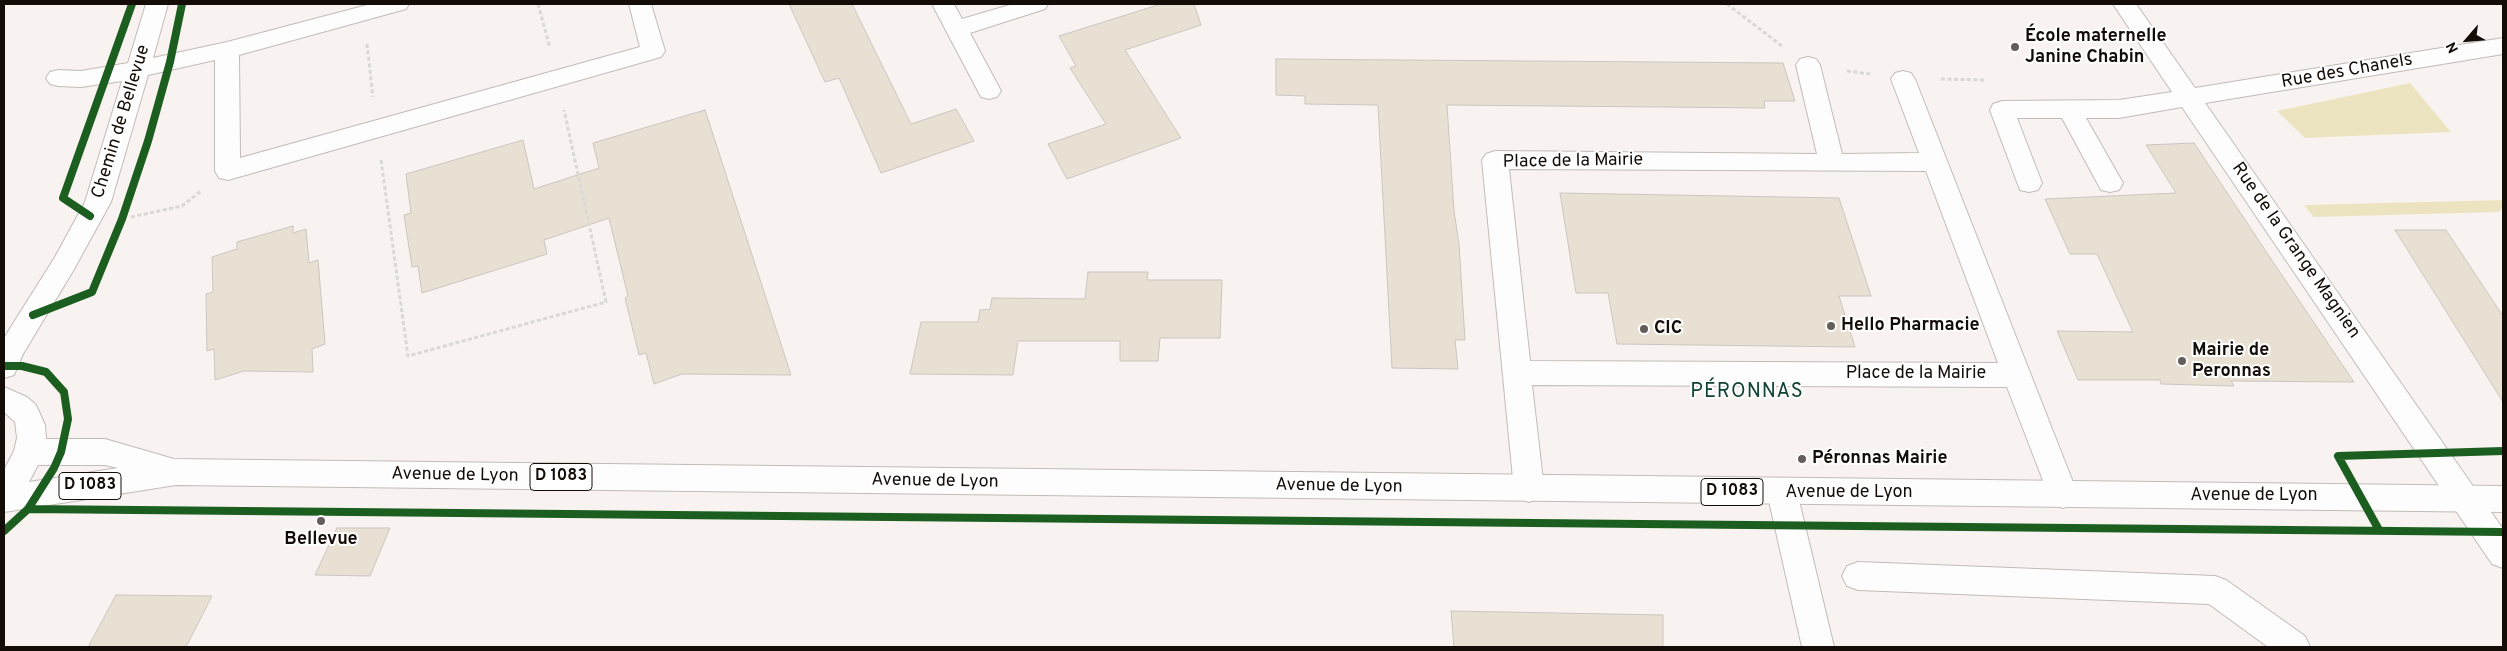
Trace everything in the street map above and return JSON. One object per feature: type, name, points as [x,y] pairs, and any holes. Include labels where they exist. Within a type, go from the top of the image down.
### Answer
[{"type":"main road","name":"Chemin de Bellevue","points":[[4,367],[11,350],[64,264],[98,202],[157,4]]},
{"type":"main road","points":[[58,78],[81,79],[138,70],[227,50],[398,4]]},
{"type":"main road","points":[[227,50],[228,171],[653,51],[640,4]]},
{"type":"main road","points":[[943,4],[989,91]]},
{"type":"main road","points":[[956,29],[1037,4]]},
{"type":"main road","name":"Rue de la Grange Magnien","points":[[2124,4],[2467,499],[2503,554]]},
{"type":"main road","name":"Rue des Chanels","points":[[2029,183],[2002,110],[2119,109],[2190,99],[2503,46]]},
{"type":"main road","points":[[1808,65],[1832,164]]},
{"type":"main road","name":"Place de la Mairie","points":[[1903,79],[2063,494]]},
{"type":"main road","points":[[2071,110],[2077,127],[2110,183]]},
{"type":"main road","name":"Place de la Mairie","points":[[1529,489],[1495,160],[1832,164],[1936,162]]},
{"type":"main road","name":"Place de la Mairie","points":[[1517,373],[2016,375]]},
{"type":"main road","points":[[4,399],[18,405],[26,414],[31,425],[32,438],[29,452],[17,476],[4,491]]},
{"type":"main road","name":"Avenue de Lyon","points":[[29,452],[105,452],[176,472]]},
{"type":"main road","name":"Avenue de Lyon","points":[[4,499],[176,472],[2503,499]]},
{"type":"main road","points":[[1782,492],[1818,647]]},
{"type":"main road","points":[[1858,576],[2215,590],[2294,647]]},
{"type":"path","points":[[364,13],[377,129],[408,356],[606,302],[557,78],[538,4]]},
{"type":"path","points":[[1727,4],[1808,65]]},
{"type":"path","points":[[122,219],[182,206],[228,171]]},
{"type":"path","points":[[122,219],[125,210]]},
{"type":"shaded area","points":[[2410,83],[2451,132],[2305,138],[2277,111]]},
{"type":"shaded area","points":[[2503,200],[2503,206],[2499,212],[2314,217],[2304,205]]},
{"type":"building","points":[[789,4],[852,4],[911,124],[956,109],[974,141],[881,173],[839,78],[825,82]]},
{"type":"building","points":[[1161,4],[1194,4],[1201,25],[1125,50],[1181,138],[1067,179],[1048,144],[1106,124],[1070,68],[1076,66],[1059,36]]},
{"type":"building","points":[[1276,59],[1783,63],[1795,101],[1764,101],[1765,108],[1447,105],[1465,340],[1455,340],[1458,369],[1392,368],[1378,105],[1305,104],[1305,96],[1276,95]]},
{"type":"building","points":[[705,110],[791,375],[682,374],[654,384],[646,353],[639,355],[625,298],[628,296],[609,218],[544,240],[547,254],[422,293],[418,266],[412,267],[404,215],[411,213],[406,174],[523,140],[534,189],[599,168],[593,143]]},
{"type":"building","points":[[2194,143],[2354,382],[2231,381],[2234,386],[2161,384],[2160,380],[2078,380],[2057,331],[2133,332],[2097,254],[2070,254],[2045,199],[2176,193],[2146,145]]},
{"type":"building","points":[[1560,193],[1839,198],[1871,296],[1839,296],[1855,347],[1617,344],[1608,293],[1576,293]]},
{"type":"building","points":[[293,226],[293,233],[306,229],[309,263],[318,260],[325,344],[312,349],[313,372],[244,371],[215,380],[214,349],[207,351],[206,294],[213,292],[212,257],[237,249],[237,242]]},
{"type":"building","points":[[2395,230],[2446,230],[2503,316],[2503,402]]},
{"type":"building","points":[[1088,272],[1148,272],[1147,280],[1222,280],[1220,338],[1160,338],[1158,361],[1120,361],[1120,341],[1018,341],[1013,375],[910,374],[921,322],[978,322],[980,310],[990,309],[992,298],[1085,299]]},
{"type":"building","points":[[337,528],[390,528],[370,576],[315,575]]},
{"type":"building","points":[[116,595],[212,596],[186,647],[88,647]]},
{"type":"building","points":[[1451,611],[1663,615],[1663,647],[1454,647]]},
{"type":"cycle path","points":[[90,216],[63,198],[132,4]]},
{"type":"cycle path","points":[[33,315],[92,292],[122,219],[148,141],[170,62],[182,4]]},
{"type":"cycle path","points":[[4,366],[22,366],[46,372],[64,392],[68,419],[61,452],[54,468],[28,509],[4,531]]},
{"type":"cycle path","points":[[2379,530],[2338,456],[2503,451]]},
{"type":"cycle path","points":[[28,509],[2503,532]]},
{"type":"place","name":"École maternelle Janine Chabin","points":[[2015,47]]},
{"type":"place","name":"Hello Pharmacie","points":[[1831,326]]},
{"type":"place","name":"CIC","points":[[1644,329]]},
{"type":"place","name":"Mairie de Peronnas","points":[[2182,361]]},
{"type":"place","name":"Péronnas Mairie","points":[[1802,459]]},
{"type":"place","name":"Bellevue","points":[[321,521]]},
{"type":"district","name":"PÉRONNAS","points":[[1747,393]]}]
